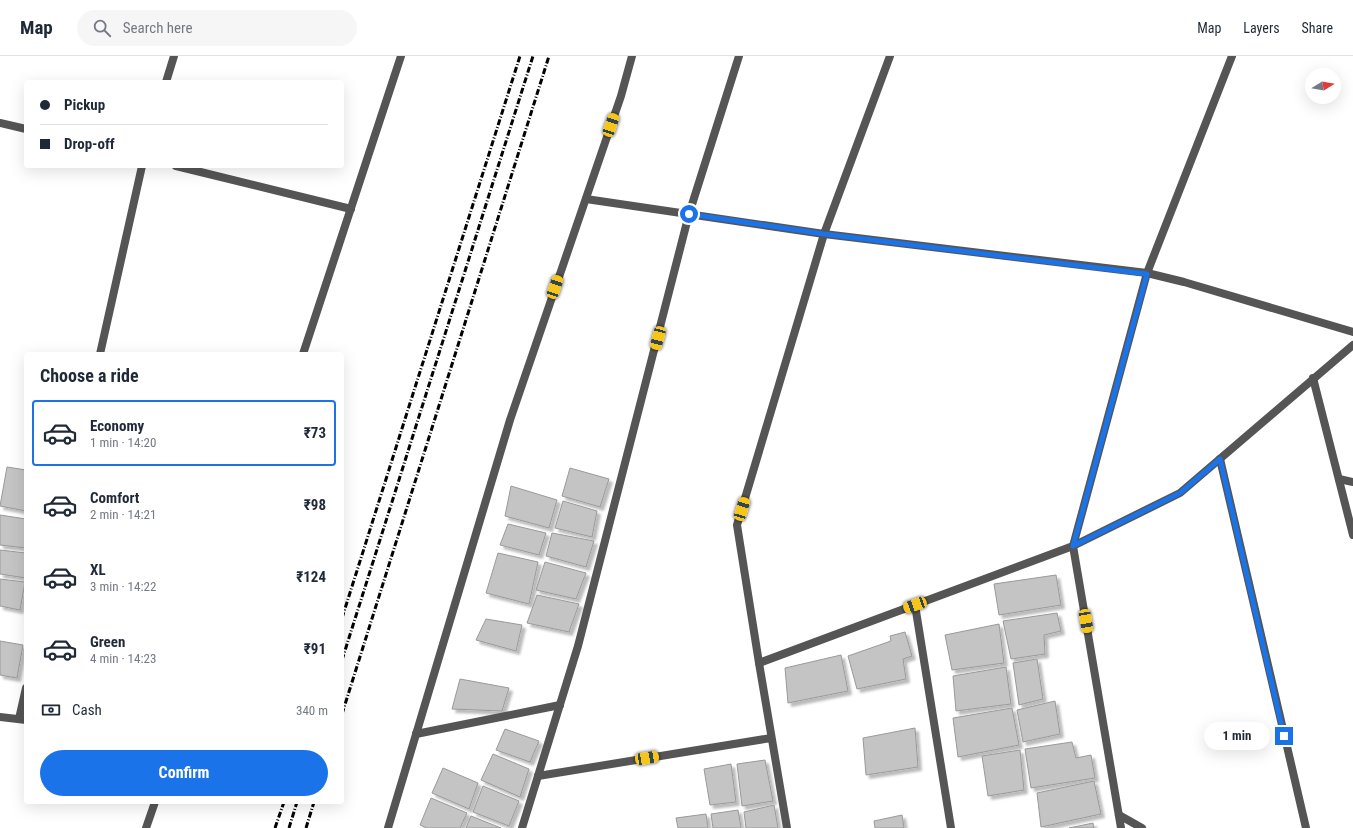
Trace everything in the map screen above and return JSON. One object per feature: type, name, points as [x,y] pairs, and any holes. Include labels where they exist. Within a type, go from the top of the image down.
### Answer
[{"type":"street","points":[[167,80],[174,56]]},
{"type":"street","points":[[304,352],[401,56]]},
{"type":"street","points":[[388,828],[510,420],[621,96],[632,56]]},
{"type":"street","points":[[522,828],[578,646],[689,214],[739,56]]},
{"type":"street","points":[[787,828],[771,738],[738,525],[824,234],[890,56]]},
{"type":"street","points":[[1121,828],[1073,546],[1147,274],[1232,56]]},
{"type":"street","points":[[0,123],[24,129]]},
{"type":"street","points":[[100,352],[142,168]]},
{"type":"street","points":[[184,168],[351,209]]},
{"type":"street","points":[[586,198],[824,234],[1147,274],[1184,282],[1353,332]]},
{"type":"street","points":[[759,663],[1073,546],[1180,493],[1353,345]]},
{"type":"street","points":[[1314,378],[1353,535]]},
{"type":"street","points":[[1220,459],[1306,828]]},
{"type":"street","points":[[1339,479],[1353,482]]},
{"type":"street","points":[[915,605],[951,828]]},
{"type":"street","points":[[0,717],[22,720],[24,704]]},
{"type":"street","points":[[416,734],[560,705]]},
{"type":"street","points":[[538,776],[771,738]]},
{"type":"street","points":[[146,828],[154,804]]},
{"type":"street","points":[[1119,815],[1142,828]]},
{"type":"building","points":[[7,467],[24,470],[24,511],[0,506]]},
{"type":"building","points":[[570,468],[609,479],[600,507],[562,496]]},
{"type":"building","points":[[511,486],[557,500],[549,528],[505,516]]},
{"type":"building","points":[[563,501],[597,511],[592,537],[555,528]]},
{"type":"building","points":[[0,515],[24,519],[24,548],[0,545]]},
{"type":"building","points":[[508,524],[546,533],[539,555],[500,545]]},
{"type":"building","points":[[552,533],[594,541],[586,567],[546,556]]},
{"type":"building","points":[[0,550],[24,553],[24,578],[0,574]]},
{"type":"building","points":[[498,553],[538,562],[529,604],[486,593]]},
{"type":"building","points":[[545,562],[586,573],[576,599],[536,590]]},
{"type":"building","points":[[1056,575],[1061,605],[999,615],[994,584]]},
{"type":"building","points":[[0,579],[24,582],[20,610],[0,606]]},
{"type":"building","points":[[537,595],[579,604],[569,632],[527,623]]},
{"type":"building","points":[[1057,613],[1061,631],[1044,635],[1045,654],[1011,659],[1003,621]]},
{"type":"building","points":[[486,619],[522,625],[516,651],[476,640]]},
{"type":"building","points":[[999,624],[1004,663],[952,670],[945,635]]},
{"type":"building","points":[[905,632],[912,656],[903,659],[906,679],[857,689],[848,656],[891,641],[890,636]]},
{"type":"building","points":[[0,641],[23,645],[17,678],[0,675]]},
{"type":"building","points":[[841,655],[848,691],[788,703],[785,668]]},
{"type":"building","points":[[1037,659],[1043,699],[1019,705],[1013,663]]},
{"type":"building","points":[[1006,667],[1011,704],[956,711],[953,676]]},
{"type":"building","points":[[460,679],[509,688],[502,711],[452,709]]},
{"type":"building","points":[[1055,701],[1060,734],[1023,742],[1017,710]]},
{"type":"building","points":[[1012,708],[1019,745],[958,757],[953,718]]},
{"type":"building","points":[[915,728],[918,767],[866,775],[863,738]]},
{"type":"building","points":[[505,729],[539,741],[530,762],[496,750]]},
{"type":"building","points":[[1072,742],[1076,758],[1091,755],[1095,778],[1031,788],[1025,749]]},
{"type":"building","points":[[1020,750],[1024,790],[988,796],[982,756]]},
{"type":"building","points":[[493,754],[529,769],[520,797],[481,780]]},
{"type":"building","points":[[765,760],[773,801],[742,806],[737,764]]},
{"type":"building","points":[[731,764],[736,802],[710,805],[704,769]]},
{"type":"building","points":[[443,768],[478,783],[469,809],[432,793]]},
{"type":"building","points":[[1094,781],[1101,814],[1041,827],[1037,793]]},
{"type":"building","points":[[483,786],[519,801],[509,826],[473,812]]},
{"type":"building","points":[[431,798],[467,813],[460,828],[427,828],[420,825]]},
{"type":"building","points":[[774,805],[778,828],[746,828],[744,812]]},
{"type":"building","points":[[738,810],[741,828],[713,828],[711,814]]},
{"type":"building","points":[[706,814],[708,828],[678,828],[676,818]]},
{"type":"building","points":[[902,815],[904,828],[875,828],[874,821]]},
{"type":"building","points":[[471,816],[501,828],[466,828]]},
{"type":"building","points":[[1093,823],[1094,828],[1069,828]]},
{"type":"railway","points":[[344,612],[520,56]]},
{"type":"railway","points":[[344,654],[533,56]]},
{"type":"railway","points":[[344,708],[549,56]]},
{"type":"railway","points":[[275,828],[283,804]]},
{"type":"railway","points":[[289,828],[296,804]]},
{"type":"railway","points":[[306,828],[313,804]]},
{"type":"route","points":[[689,214],[824,234],[1147,274],[1073,546],[1180,493],[1220,459],[1284,736]]}]
